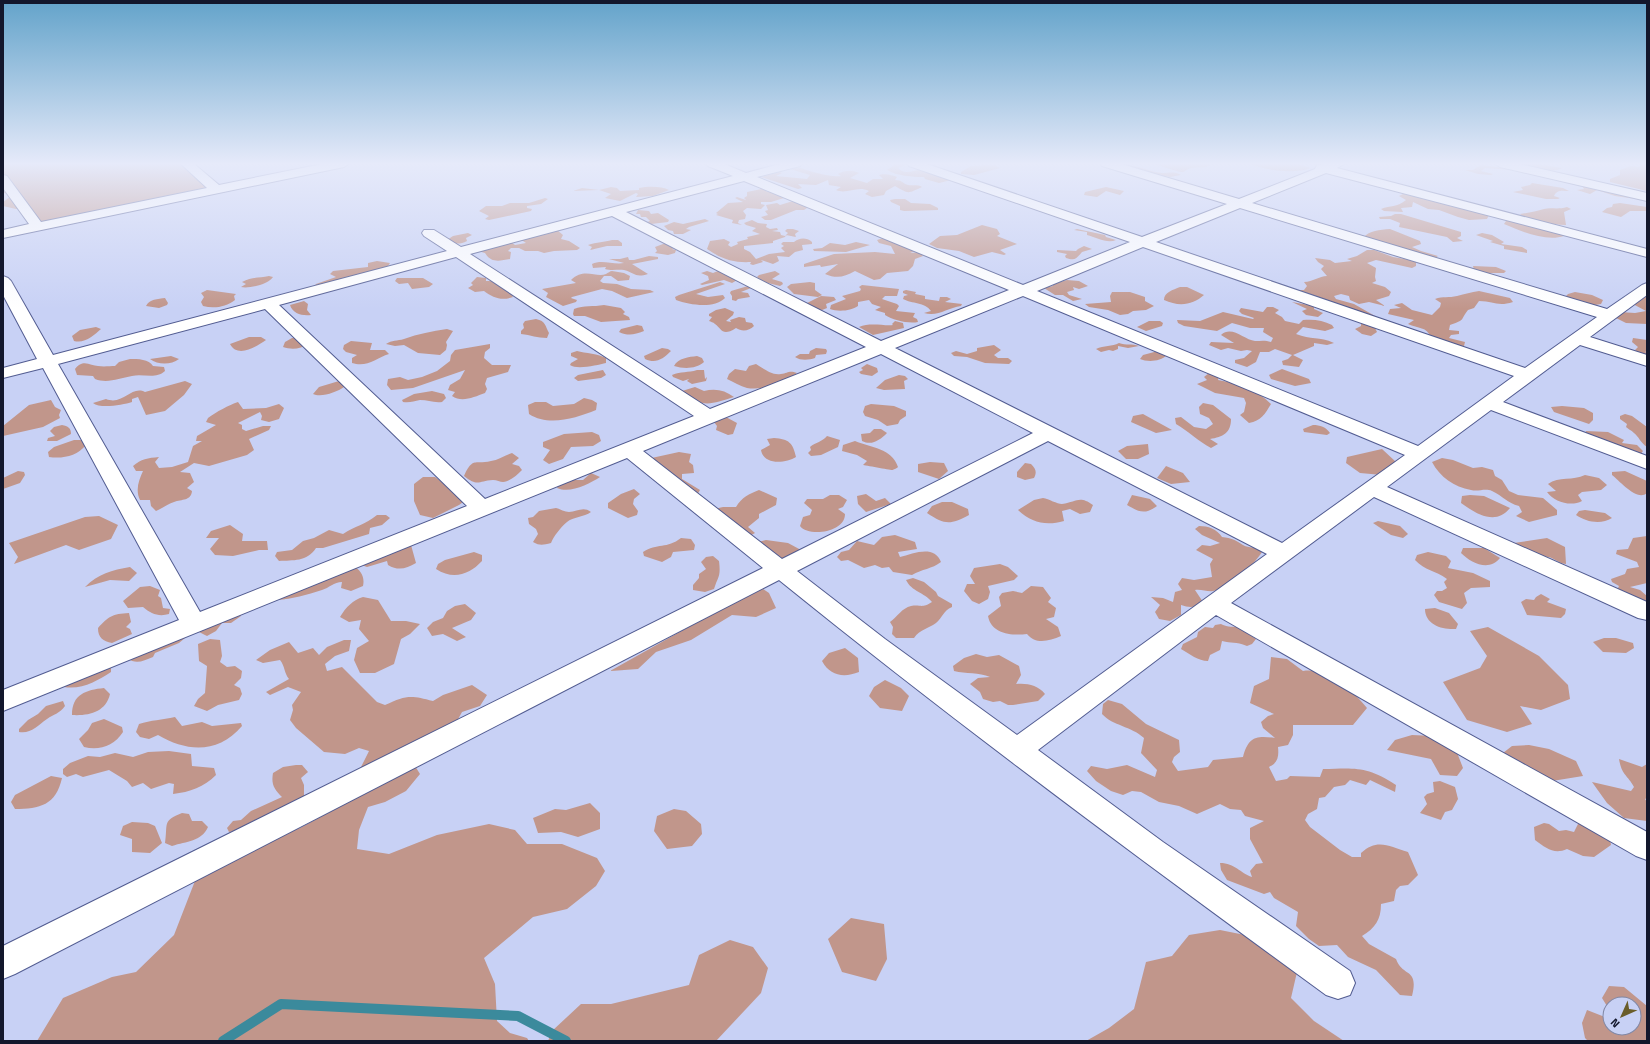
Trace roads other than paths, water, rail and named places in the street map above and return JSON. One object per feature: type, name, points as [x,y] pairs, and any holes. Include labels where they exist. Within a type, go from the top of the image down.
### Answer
[{"type":"street","points":[[27,212],[38,226]]},
{"type":"street","points":[[3,234],[109,212]]},
{"type":"street","points":[[3,373],[610,212]]},
{"type":"street","points":[[614,212],[1283,553]]},
{"type":"street","points":[[832,212],[1421,454]]},
{"type":"street","points":[[1055,212],[1527,374]]},
{"type":"street","points":[[3,701],[1218,212]]},
{"type":"street","points":[[1269,212],[1609,314]]},
{"type":"street","points":[[1496,212],[1647,254]]},
{"type":"street","points":[[429,234],[459,252],[709,417]]},
{"type":"street","points":[[3,281],[194,624]]},
{"type":"street","points":[[1018,750],[1216,605],[1283,553],[1421,454],[1527,374],[1578,339],[1609,314],[1647,288]]},
{"type":"street","points":[[268,303],[482,508]]},
{"type":"street","points":[[1578,339],[1647,361]]},
{"type":"street","points":[[1489,403],[1647,463]]},
{"type":"street","points":[[3,963],[1048,433]]},
{"type":"street","points":[[628,449],[876,645],[1152,851],[1338,983]]},
{"type":"street","points":[[1373,488],[1647,612]]},
{"type":"street","points":[[1216,605],[1647,847]]},
{"type":"waterway","points":[[223,1041],[281,1004],[518,1016],[566,1041]]}]
